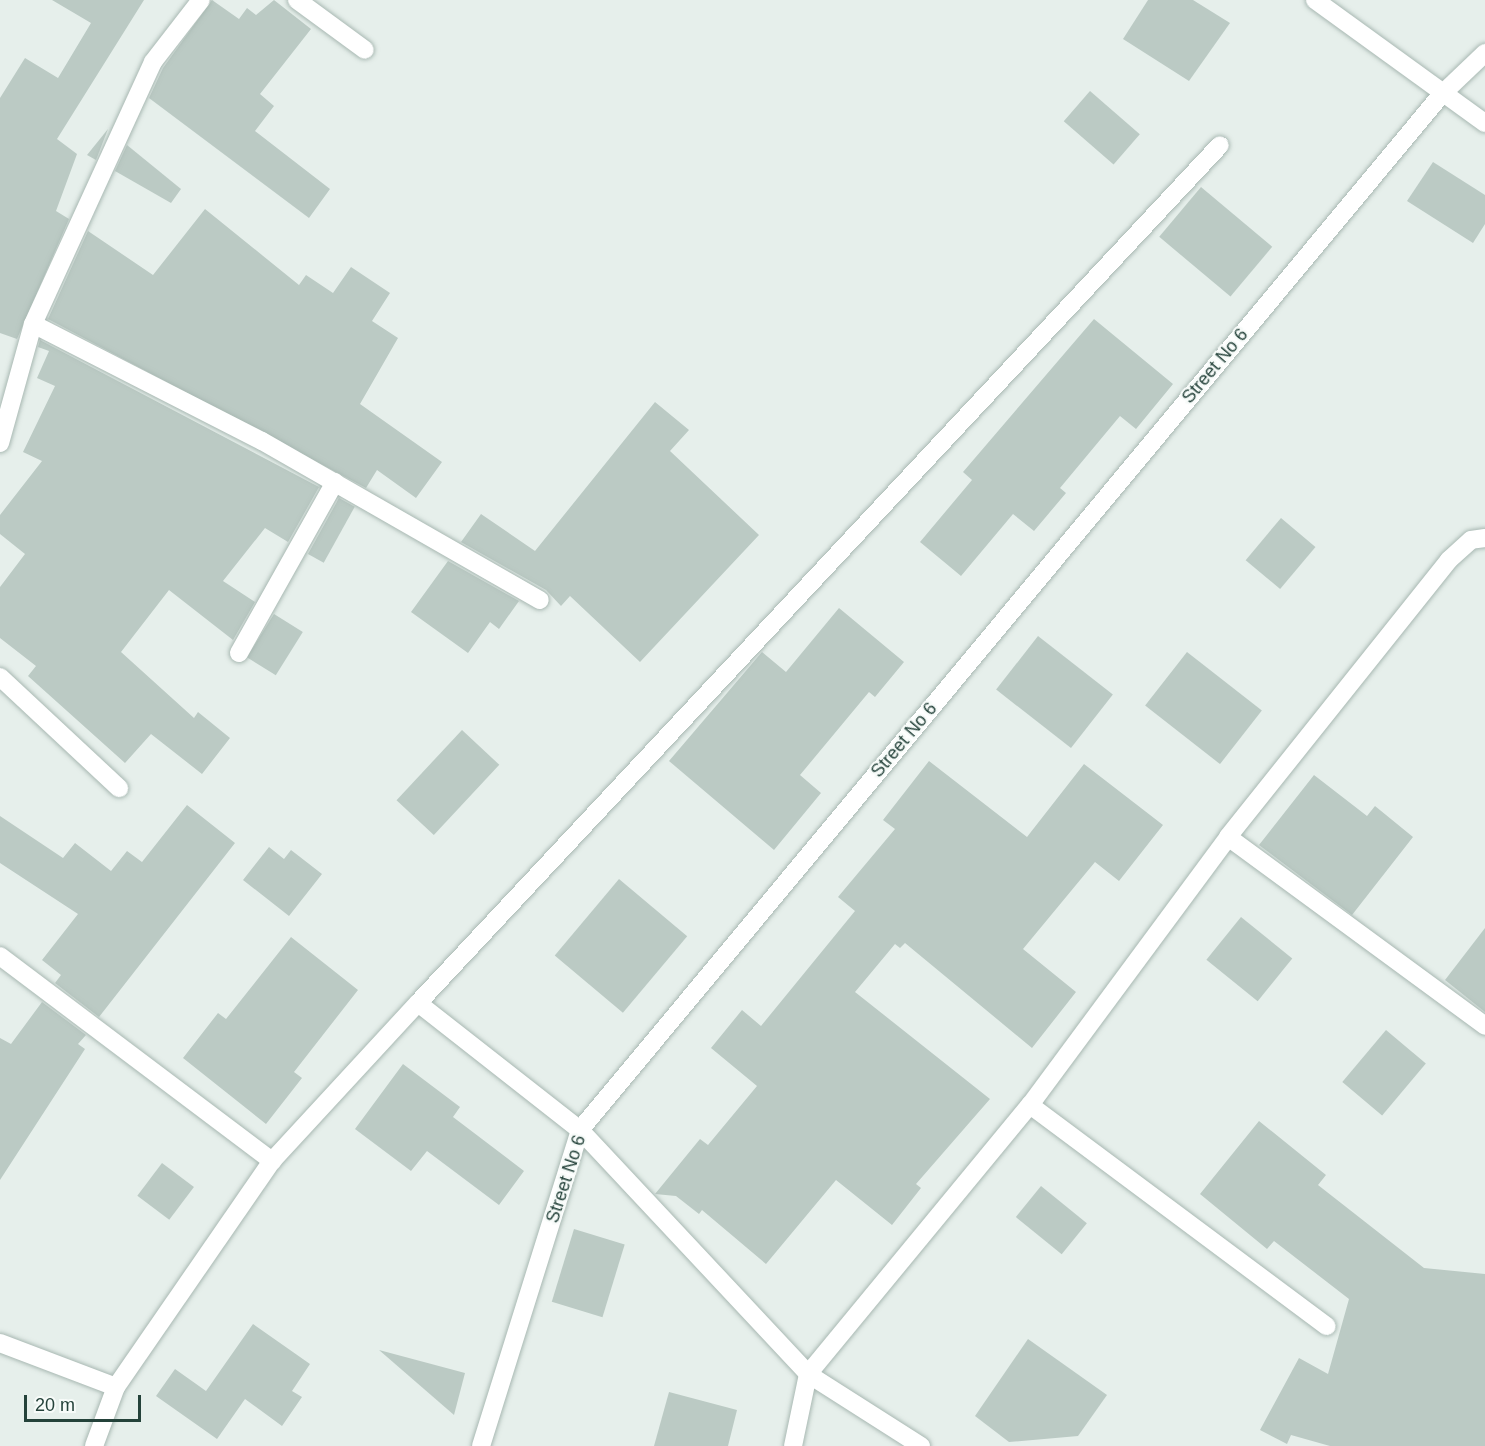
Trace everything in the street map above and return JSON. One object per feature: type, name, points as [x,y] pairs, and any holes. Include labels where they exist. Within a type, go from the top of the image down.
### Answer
[{"type":"street","points":[[0,443],[33,324],[153,62],[201,0]]},
{"type":"street","points":[[297,0],[365,50]]},
{"type":"street","points":[[1315,0],[1441,95],[1485,123]]},
{"type":"street","name":"Street No 6","points":[[481,1446],[580,1130],[1441,95],[1485,53]]},
{"type":"street","points":[[94,1446],[116,1387],[272,1161],[1220,145]]},
{"type":"street","points":[[33,324],[335,482],[540,600]]},
{"type":"street","points":[[239,653],[335,482]]},
{"type":"street","points":[[793,1446],[808,1374],[1030,1105],[1228,837],[1449,560],[1471,540],[1485,538]]},
{"type":"street","points":[[0,677],[119,788]]},
{"type":"street","points":[[1228,837],[1485,1026]]},
{"type":"street","points":[[0,956],[272,1161]]},
{"type":"street","points":[[418,1003],[580,1130],[808,1374],[921,1446]]},
{"type":"street","points":[[1030,1105],[1327,1326]]},
{"type":"street","points":[[0,1343],[116,1387]]},
{"type":"building","points":[[52,0],[144,0],[57,139],[77,154],[56,211],[69,219],[17,339],[0,333],[0,98],[25,58],[58,78],[91,23]]},
{"type":"building","points":[[212,0],[239,19],[247,8],[256,15],[274,0],[311,29],[260,94],[274,106],[255,131],[330,189],[309,218],[149,98],[163,68]]},
{"type":"building","points":[[1148,0],[1193,0],[1230,23],[1189,81],[1123,39]]},
{"type":"building","points":[[1090,91],[1140,134],[1114,164],[1064,121]]},
{"type":"building","points":[[108,129],[96,160],[87,155]]},
{"type":"building","points":[[127,145],[181,189],[171,203],[115,171]]},
{"type":"building","points":[[1433,162],[1485,195],[1485,224],[1473,243],[1407,201]]},
{"type":"building","points":[[1201,187],[1272,247],[1230,297],[1159,237]]},
{"type":"building","points":[[205,209],[299,285],[306,275],[333,293],[351,267],[390,293],[372,321],[398,338],[360,404],[442,462],[416,498],[377,470],[366,488],[48,319],[88,231],[153,275]]},
{"type":"building","points":[[1094,319],[1173,384],[1136,429],[1120,416],[1060,488],[1066,493],[1034,531],[1013,514],[961,576],[920,542],[972,480],[963,472]]},
{"type":"building","points":[[40,340],[319,487],[288,542],[265,528],[223,581],[255,602],[233,640],[169,590],[121,652],[194,718],[198,712],[230,738],[202,774],[151,734],[125,763],[28,676],[36,666],[0,638],[0,587],[25,554],[0,534],[0,515],[42,461],[23,452],[55,386],[37,378],[49,351],[38,347]]},
{"type":"building","points":[[655,402],[689,430],[670,451],[759,535],[640,662],[570,596],[561,606],[546,590],[461,542],[481,514],[535,551]]},
{"type":"building","points":[[339,498],[355,507],[324,563],[308,554]]},
{"type":"building","points":[[1281,518],[1315,547],[1280,589],[1246,560]]},
{"type":"building","points":[[448,561],[519,601],[499,629],[490,622],[468,653],[411,612]]},
{"type":"building","points":[[839,608],[904,662],[875,697],[869,692],[800,775],[821,793],[774,850],[669,761],[762,652],[786,672]]},
{"type":"building","points":[[274,614],[303,632],[276,675],[247,657]]},
{"type":"building","points":[[1038,636],[1113,694],[1071,748],[996,690]]},
{"type":"building","points":[[1187,652],[1262,710],[1220,764],[1145,706]]},
{"type":"building","points":[[462,730],[499,765],[434,835],[397,800]]},
{"type":"building","points":[[929,761],[1027,837],[1084,764],[1163,825],[1119,881],[1095,862],[1023,949],[1076,992],[1032,1048],[905,943],[900,948],[895,944],[855,992],[990,1099],[916,1184],[921,1188],[892,1225],[836,1180],[766,1264],[702,1210],[699,1214],[676,1196],[655,1194],[700,1139],[708,1145],[757,1086],[711,1048],[742,1010],[761,1026],[855,911],[838,897],[895,829],[883,820]]},
{"type":"building","points":[[1314,775],[1367,816],[1375,806],[1413,837],[1352,915],[1259,845]]},
{"type":"building","points":[[187,805],[235,843],[99,1017],[55,983],[61,975],[42,960],[78,914],[0,863],[0,816],[63,858],[75,843],[111,871],[127,851],[142,862]]},
{"type":"building","points":[[269,847],[284,859],[291,850],[322,874],[289,916],[243,880]]},
{"type":"building","points":[[619,879],[687,936],[623,1013],[555,956]]},
{"type":"building","points":[[1241,917],[1292,959],[1258,1001],[1206,960]]},
{"type":"building","points":[[1485,928],[1485,1012],[1445,980]]},
{"type":"building","points":[[291,937],[358,990],[294,1072],[302,1078],[266,1124],[183,1058],[218,1013],[226,1019]]},
{"type":"building","points":[[42,1002],[86,1035],[78,1044],[85,1049],[0,1180],[0,1038],[11,1044]]},
{"type":"building","points":[[1386,1030],[1426,1063],[1382,1116],[1342,1082]]},
{"type":"building","points":[[403,1064],[460,1107],[453,1117],[524,1171],[499,1205],[427,1151],[411,1171],[355,1129]]},
{"type":"building","points":[[1259,1121],[1326,1175],[1318,1185],[1424,1268],[1485,1274],[1485,1446],[1330,1446],[1291,1435],[1287,1444],[1260,1430],[1299,1358],[1328,1374],[1349,1299],[1274,1241],[1267,1249],[1200,1194]]},
{"type":"building","points":[[162,1163],[194,1187],[169,1220],[137,1196]]},
{"type":"building","points":[[1041,1186],[1087,1223],[1062,1254],[1016,1217]]},
{"type":"building","points":[[574,1229],[625,1244],[602,1317],[552,1302]]},
{"type":"building","points":[[253,1324],[310,1364],[292,1391],[302,1397],[282,1426],[245,1399],[217,1439],[156,1396],[175,1369],[206,1391]]},
{"type":"building","points":[[1028,1339],[1107,1395],[1078,1436],[1009,1442],[975,1416]]},
{"type":"building","points":[[379,1350],[465,1373],[454,1415]]},
{"type":"building","points":[[669,1392],[737,1410],[728,1446],[654,1446]]}]
